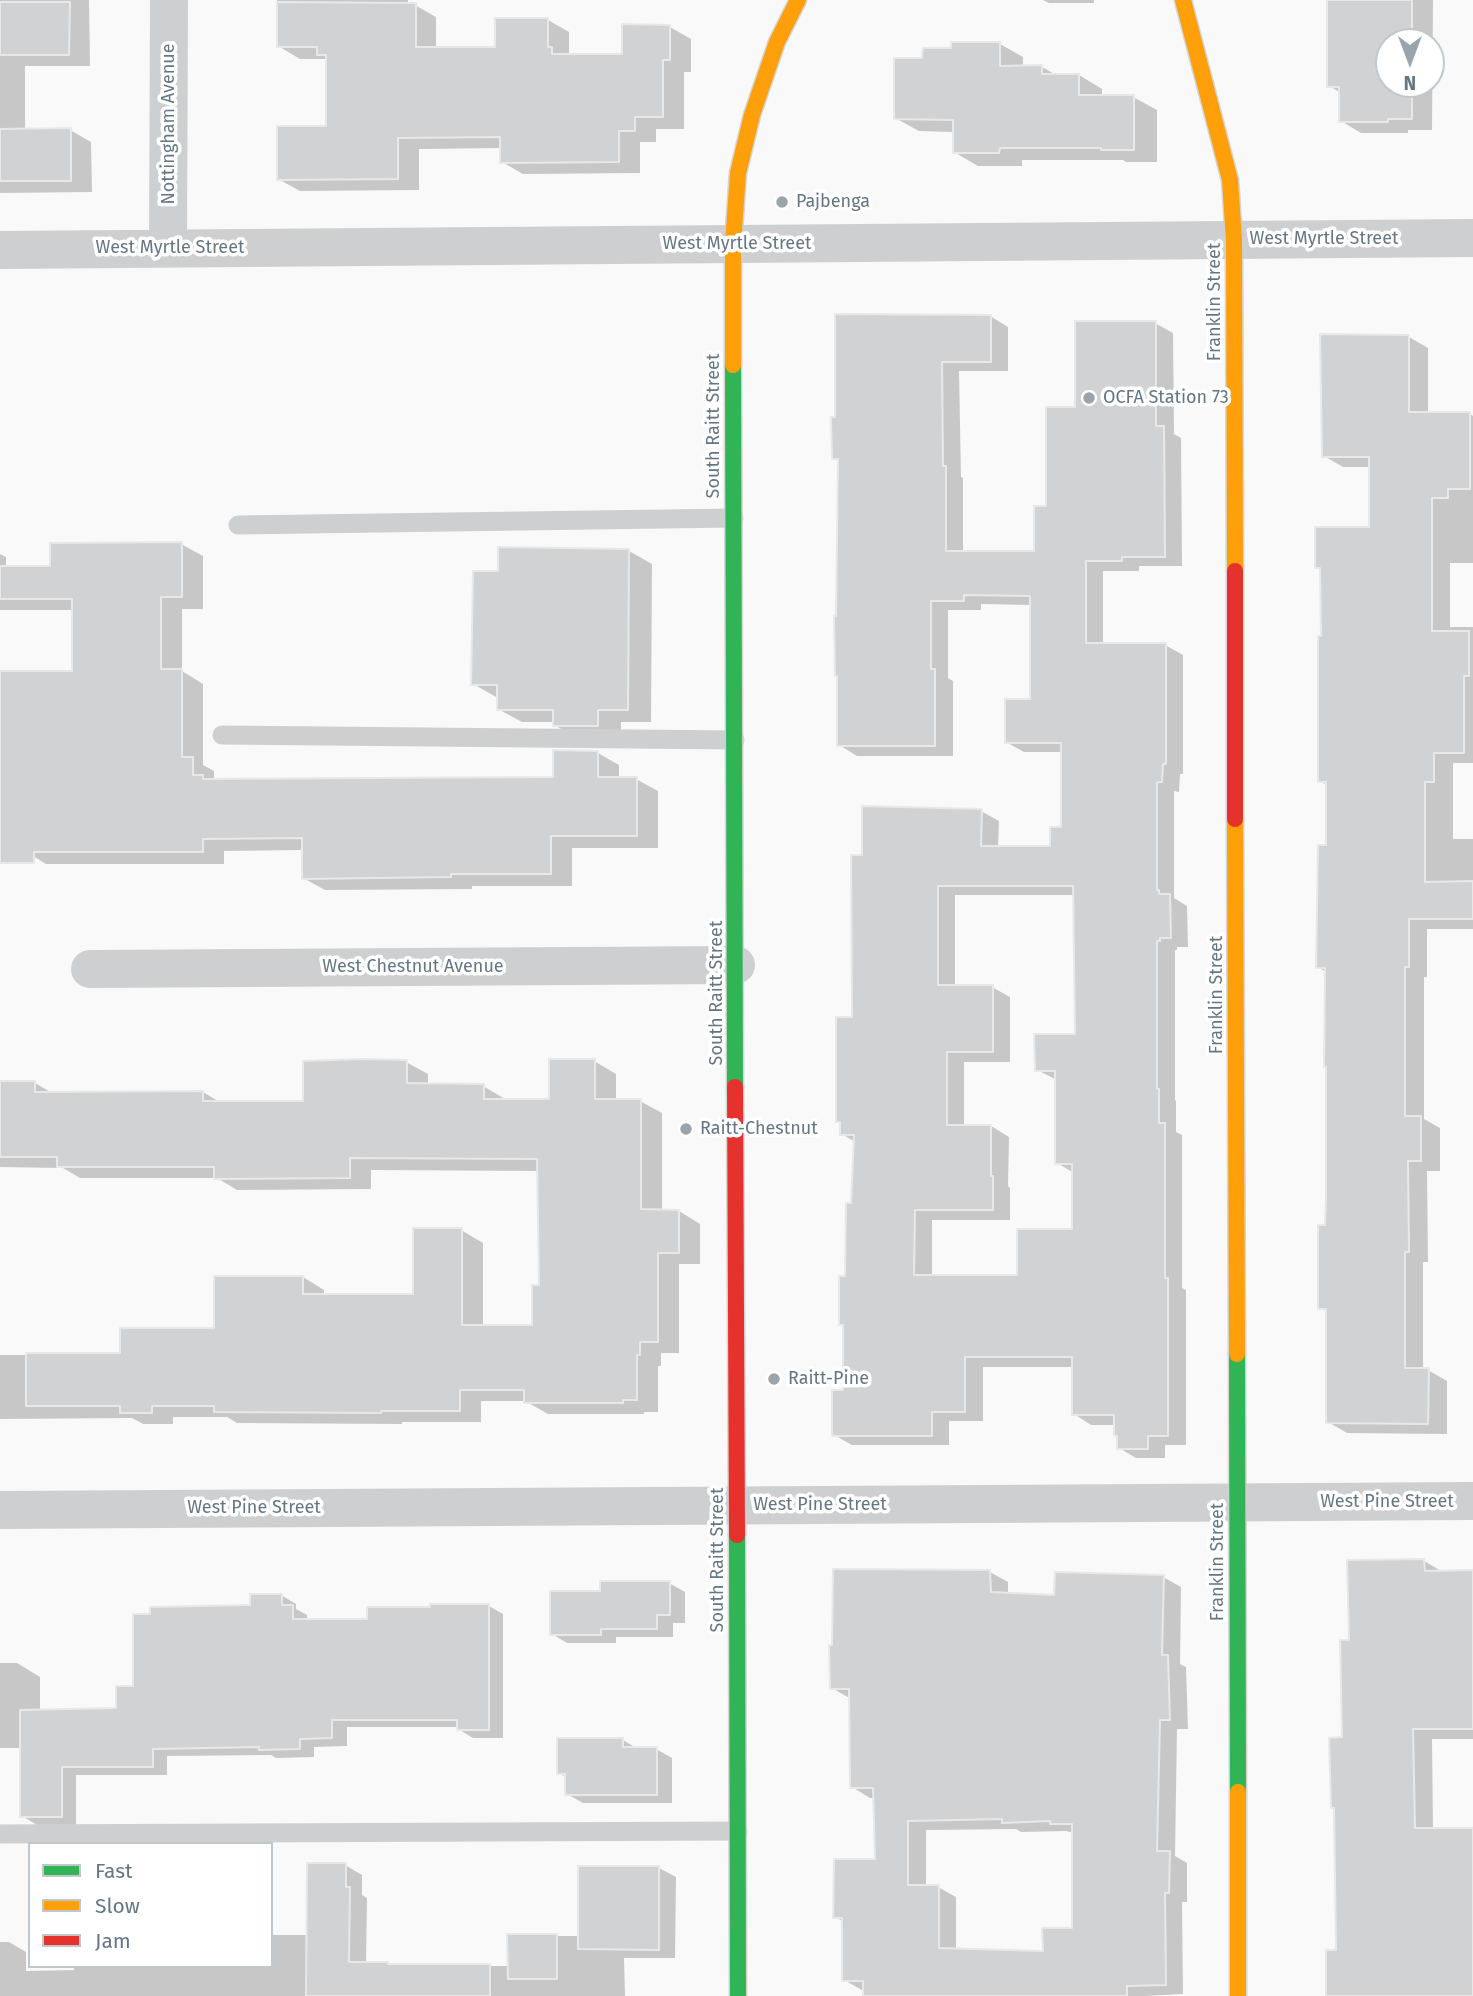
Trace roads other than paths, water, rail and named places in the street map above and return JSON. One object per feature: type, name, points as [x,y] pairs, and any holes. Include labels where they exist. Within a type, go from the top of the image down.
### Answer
[{"type":"street","name":"Nottingham Avenue","points":[[168,248],[169,0]]},
{"type":"street","name":"South Raitt Street","points":[[738,1996],[733,244],[738,173],[752,115],[777,43],[798,0]]},
{"type":"street","name":"Franklin Street","points":[[1183,0],[1230,180],[1234,240],[1238,1996]]},
{"type":"street","name":"West Myrtle Street","points":[[0,250],[1473,238]]},
{"type":"street","name":"West Chestnut Avenue","points":[[90,969],[736,965]]},
{"type":"street","name":"West Pine Street","points":[[0,1510],[1473,1502]]},
{"type":"lane","points":[[239,525],[734,518]]},
{"type":"lane","points":[[222,734],[735,740]]},
{"type":"lane","points":[[0,1834],[738,1831]]},
{"type":"place","name":"Pajbenga","points":[[782,202]]},
{"type":"place","name":"OCFA Station 73","points":[[1089,398]]},
{"type":"place","name":"Raitt-Chestnut","points":[[686,1129]]},
{"type":"place","name":"Raitt-Pine","points":[[774,1379]]}]
